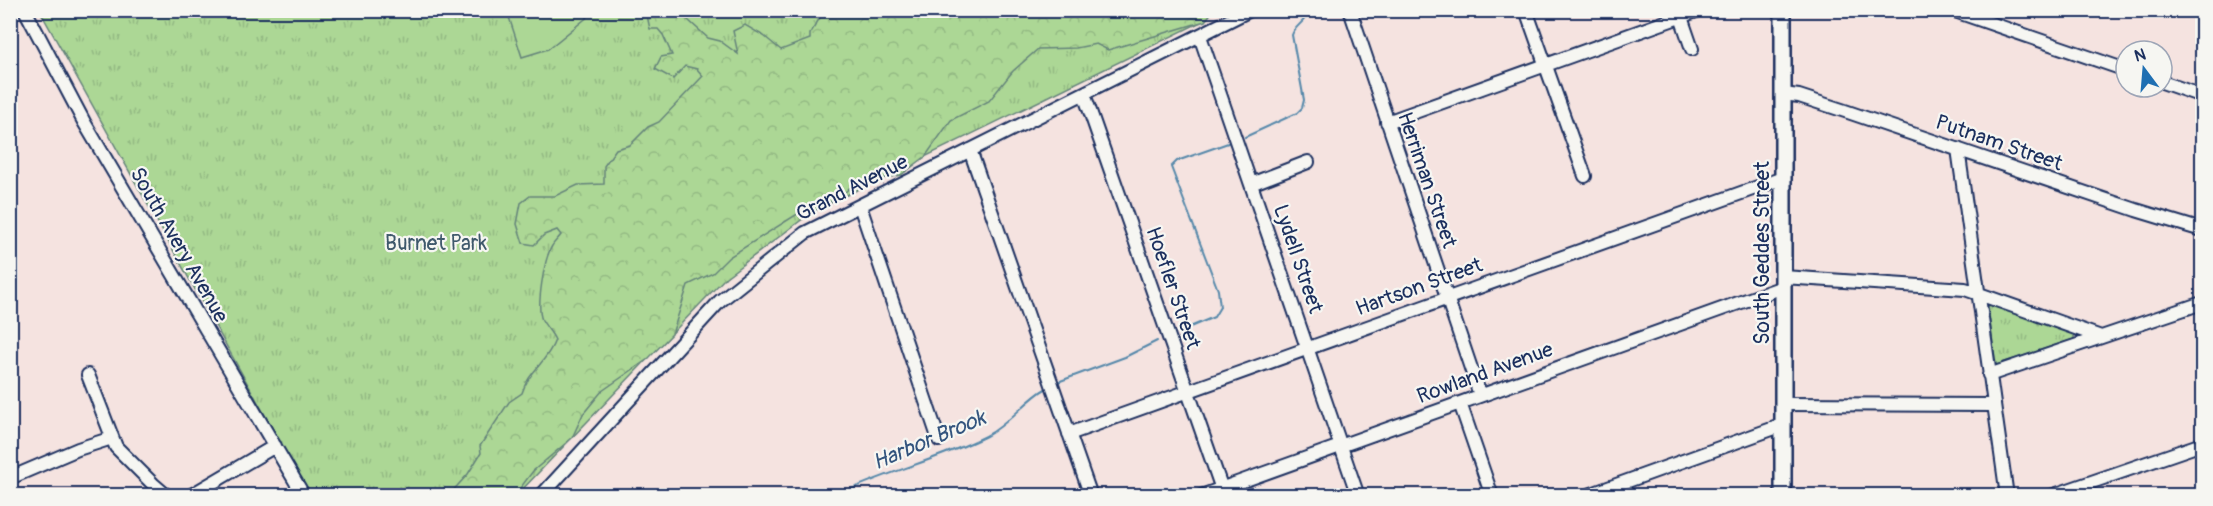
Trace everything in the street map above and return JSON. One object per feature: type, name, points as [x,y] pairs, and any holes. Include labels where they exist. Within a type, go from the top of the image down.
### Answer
[{"type":"main road","name":"South Geddes Street","points":[[1783,495],[1784,10]]},
{"type":"street","name":"South Avery Avenue","points":[[25,10],[84,123],[304,495]]},
{"type":"street","name":"Grand Avenue","points":[[541,495],[720,301],[805,233],[1250,10]]},
{"type":"street","name":"Herriman Street","points":[[1350,10],[1480,395]]},
{"type":"street","points":[[1526,10],[1585,176]]},
{"type":"street","points":[[1387,122],[1699,10]]},
{"type":"street","points":[[1952,10],[2114,66]]},
{"type":"street","points":[[1681,17],[1692,49]]},
{"type":"street","name":"Lydell Street","points":[[1200,36],[1358,495]]},
{"type":"street","points":[[2174,86],[2202,96]]},
{"type":"street","name":"Hoefler Street","points":[[1084,94],[1223,492]]},
{"type":"street","name":"Putnam Street","points":[[1783,94],[1799,96],[2136,210],[2202,230]]},
{"type":"street","points":[[1958,149],[2007,495]]},
{"type":"street","points":[[970,150],[1091,495]]},
{"type":"street","points":[[1251,184],[1308,162]]},
{"type":"street","name":"Hartson Street","points":[[1069,434],[1783,178]]},
{"type":"street","points":[[860,206],[939,440]]},
{"type":"street","name":"Rowland Avenue","points":[[1201,495],[1223,492],[1783,282],[1965,289],[2101,338]]},
{"type":"street","points":[[1989,375],[2202,303]]},
{"type":"street","points":[[88,375],[116,447],[167,495]]},
{"type":"street","points":[[1460,403],[1492,495]]},
{"type":"street","points":[[1782,404],[1993,405]]},
{"type":"street","points":[[1586,495],[1783,425]]},
{"type":"street","points":[[10,477],[78,449],[112,438]]},
{"type":"street","points":[[2051,495],[2202,444]]},
{"type":"street","points":[[190,495],[275,446]]},
{"type":"green space","points":[[507,10],[595,11],[548,49],[522,57]]},
{"type":"green space","name":"Burnet Park","points":[[1180,10],[1199,23],[812,212],[726,277],[517,495],[310,496],[40,11]]},
{"type":"green space","points":[[646,11],[678,11],[708,38],[720,41],[738,54],[733,31],[745,25],[764,36],[781,50],[810,39],[810,34],[824,11],[1213,11],[1205,21],[1108,50],[1096,44],[1076,48],[1038,49],[1013,71],[989,101],[951,120],[925,157],[901,175],[854,184],[835,201],[815,203],[729,257],[713,273],[688,285],[672,334],[648,359],[602,391],[583,414],[572,438],[533,471],[515,495],[449,495],[468,474],[481,453],[480,446],[509,402],[522,393],[555,340],[540,314],[540,294],[549,252],[561,235],[557,230],[544,235],[534,245],[523,243],[517,224],[521,203],[530,196],[555,196],[578,185],[604,184],[604,166],[616,149],[630,145],[648,127],[659,122],[703,76],[697,69],[685,66],[673,79],[655,69],[661,57],[672,55],[658,29],[650,29]]},
{"type":"green space","points":[[1990,304],[2074,333],[2074,339],[1996,365],[1988,307]]},
{"type":"waterway","name":"Harbor Brook","points":[[1245,137],[1297,113],[1302,108],[1304,100],[1292,35],[1306,18],[1308,10]]},
{"type":"waterway","name":"Harbor Brook","points":[[1178,332],[1214,317],[1220,307],[1218,290],[1171,167],[1177,161],[1228,143]]},
{"type":"waterway","name":"Harbor Brook","points":[[1055,383],[1125,357],[1157,341]]},
{"type":"waterway","name":"Harbor Brook","points":[[836,496],[986,436],[1003,425],[1047,388]]}]
